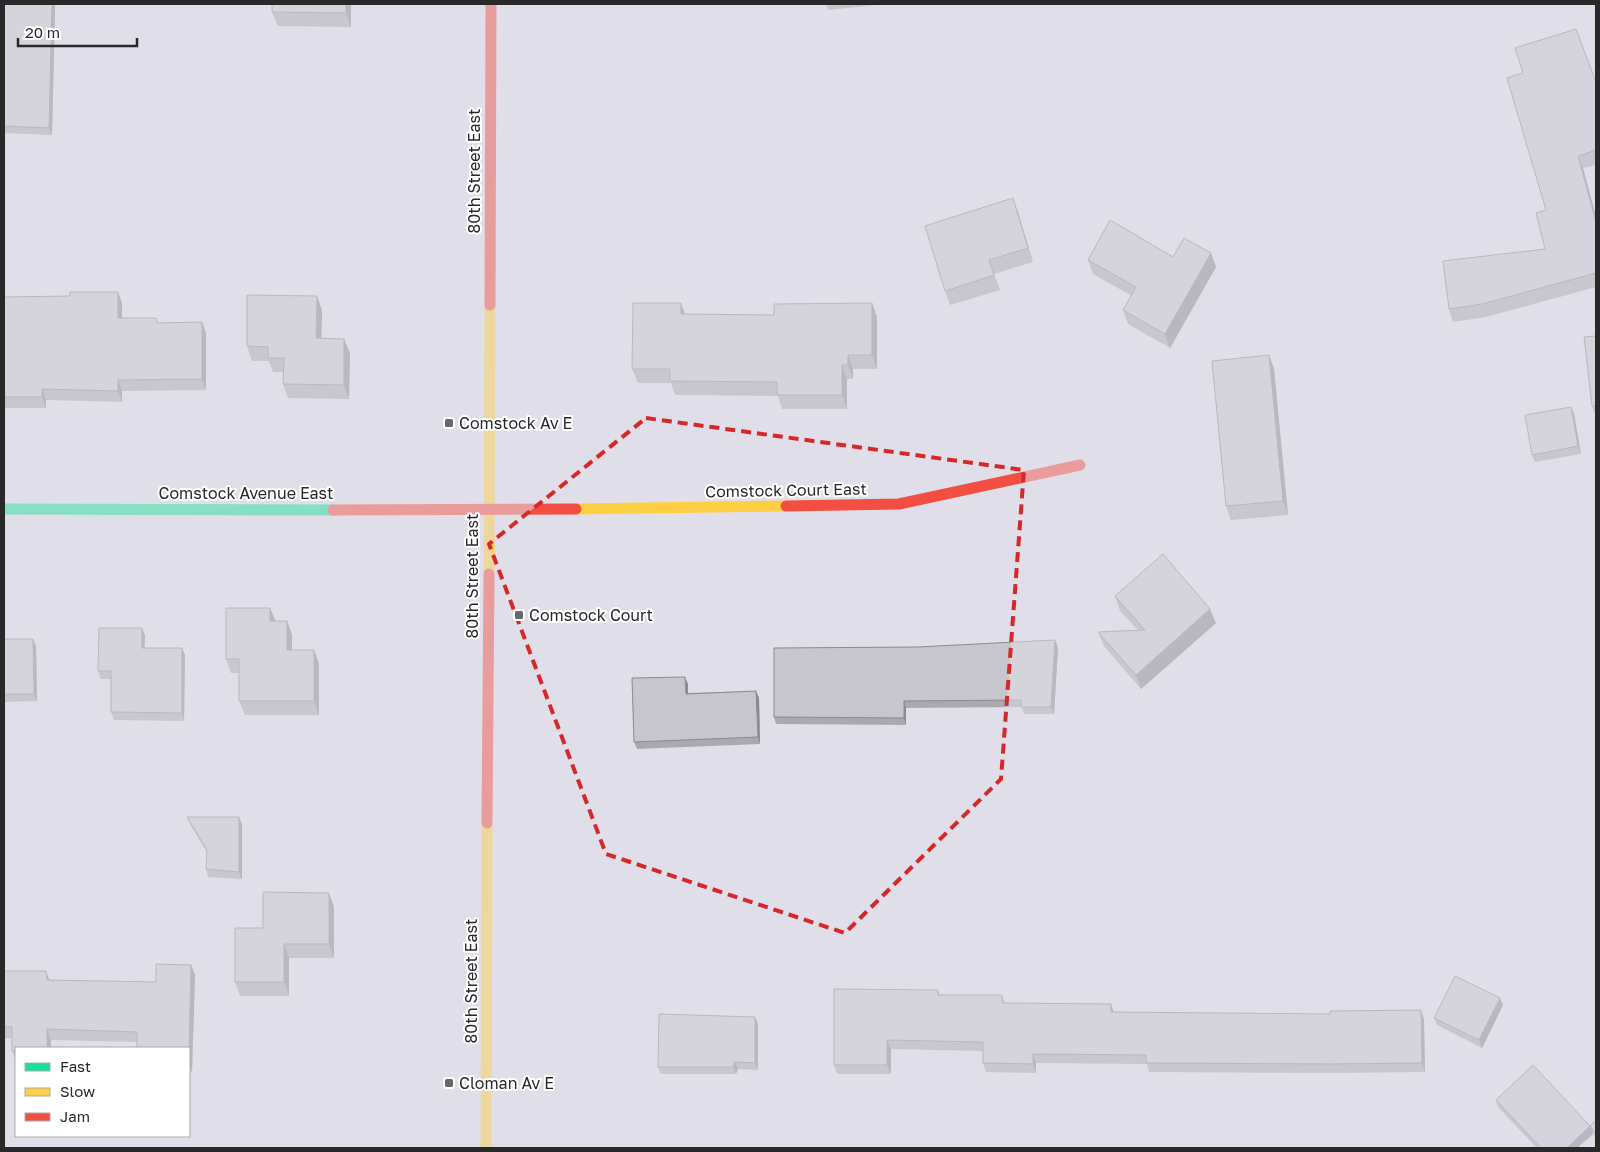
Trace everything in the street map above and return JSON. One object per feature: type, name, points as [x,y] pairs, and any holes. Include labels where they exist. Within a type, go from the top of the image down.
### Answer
[{"type":"street","name":"80th Street East","points":[[486,1148],[491,4]]},
{"type":"street","name":"Comstock Court East","points":[[488,511],[899,504],[1080,465]]},
{"type":"street","name":"Comstock Avenue East","points":[[4,508],[488,511]]},
{"type":"highlighted area","points":[[646,418],[1024,470],[1001,779],[845,933],[606,854],[489,544]]},
{"type":"building","points":[[4,4],[52,4],[49,128],[4,126]]},
{"type":"building","points":[[272,4],[346,4],[346,13],[272,12]]},
{"type":"building","points":[[1576,29],[1596,82],[1596,150],[1578,156],[1596,222],[1596,273],[1482,304],[1449,309],[1443,261],[1545,249],[1536,213],[1546,210],[1507,78],[1523,73],[1515,48]]},
{"type":"building","points":[[1013,198],[1028,248],[989,260],[994,275],[945,291],[925,226]]},
{"type":"building","points":[[1110,220],[1173,257],[1184,238],[1211,253],[1165,334],[1123,310],[1136,287],[1088,260]]},
{"type":"building","points":[[70,292],[118,292],[118,318],[156,318],[157,323],[202,322],[202,379],[118,380],[118,391],[42,389],[42,397],[4,397],[4,297],[70,296]]},
{"type":"building","points":[[247,295],[317,296],[316,338],[344,339],[344,385],[283,384],[284,358],[268,358],[268,347],[247,346]]},
{"type":"building","points":[[633,303],[681,303],[681,314],[774,315],[774,304],[872,303],[872,355],[848,355],[848,365],[842,365],[842,395],[777,395],[777,382],[670,381],[670,369],[632,369]]},
{"type":"building","points":[[1596,336],[1596,406],[1592,406],[1584,337]]},
{"type":"building","points":[[1269,355],[1283,501],[1226,506],[1212,361]]},
{"type":"building","points":[[1571,407],[1578,446],[1532,455],[1525,415]]},
{"type":"building","points":[[1163,554],[1210,609],[1136,675],[1098,632],[1145,630],[1115,596]]},
{"type":"building","points":[[226,608],[270,608],[270,621],[287,621],[287,650],[314,650],[314,701],[239,701],[239,659],[226,659]]},
{"type":"building","points":[[99,628],[142,628],[142,648],[182,648],[182,713],[111,712],[111,671],[98,671]]},
{"type":"building","points":[[4,639],[33,639],[34,694],[4,694]]},
{"type":"building","points":[[1055,640],[1051,707],[1021,707],[1021,700],[904,701],[904,718],[774,717],[774,648],[918,647]]},
{"type":"building","points":[[685,677],[686,694],[756,691],[758,737],[634,742],[632,678]]},
{"type":"building","points":[[187,817],[239,817],[239,872],[206,869],[207,850]]},
{"type":"building","points":[[263,892],[329,893],[329,944],[284,944],[284,982],[235,982],[235,928],[263,928]]},
{"type":"building","points":[[156,964],[191,965],[189,1047],[137,1047],[137,1032],[47,1029],[47,1047],[15,1047],[15,1051],[12,1051],[12,1027],[4,1027],[4,971],[46,971],[47,980],[156,982]]},
{"type":"building","points":[[1455,976],[1500,998],[1479,1040],[1434,1018]]},
{"type":"building","points":[[834,989],[938,990],[938,995],[1002,995],[1002,1003],[1111,1004],[1111,1012],[1330,1014],[1330,1011],[1421,1010],[1422,1063],[1146,1063],[1146,1055],[1033,1054],[1033,1064],[983,1063],[983,1042],[887,1040],[887,1065],[834,1065]]},
{"type":"building","points":[[659,1014],[755,1017],[755,1063],[735,1062],[733,1067],[658,1067]]},
{"type":"building","points":[[1533,1065],[1590,1126],[1567,1148],[1541,1148],[1496,1100]]},
{"type":"building","points":[[1596,1120],[1596,1133],[1590,1126]]},
{"type":"traffic: fast","points":[[4,509],[333,510]]},
{"type":"traffic: slow","points":[[489,574],[490,305]]},
{"type":"traffic: slow","points":[[576,509],[786,506]]},
{"type":"traffic: slow","points":[[486,1148],[487,823]]},
{"type":"traffic: jam","points":[[490,305],[491,4]]},
{"type":"traffic: jam","points":[[786,506],[899,504],[1080,465]]},
{"type":"traffic: jam","points":[[333,510],[576,509]]},
{"type":"traffic: jam","points":[[487,823],[489,574]]},
{"type":"place","name":"Comstock Av E","points":[[449,423]]},
{"type":"place","name":"Comstock Court","points":[[519,615]]},
{"type":"place","name":"Cloman Av E","points":[[449,1083]]}]
